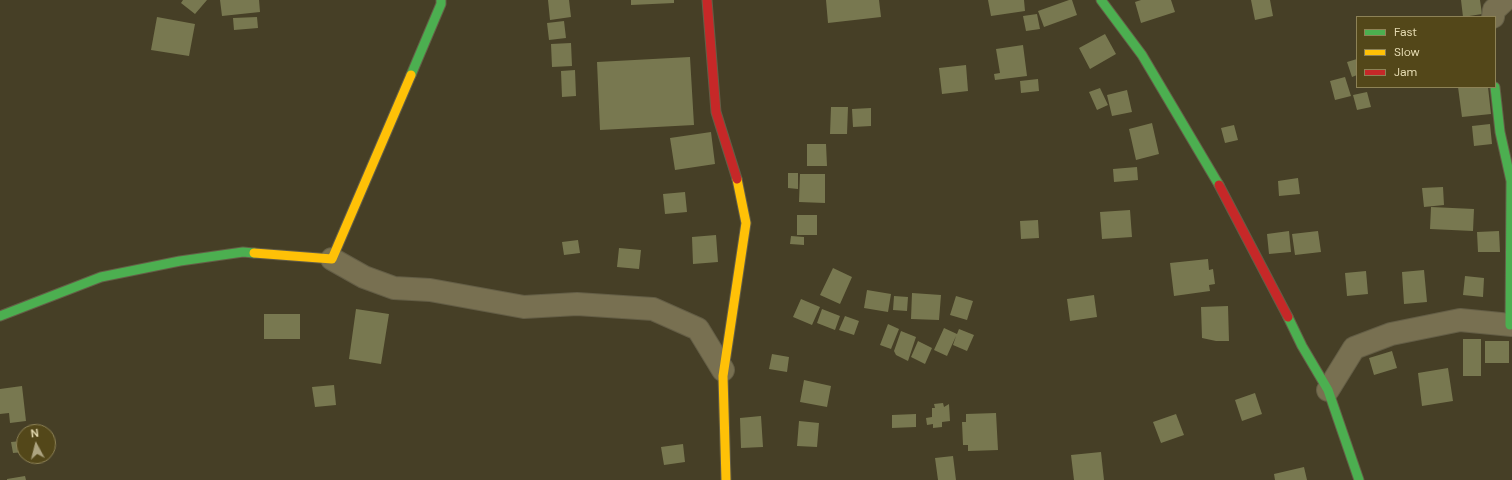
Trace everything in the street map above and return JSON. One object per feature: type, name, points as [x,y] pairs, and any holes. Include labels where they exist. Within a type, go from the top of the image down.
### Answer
[{"type":"street","points":[[332,259],[441,4],[441,0]]},
{"type":"street","points":[[707,0],[716,112],[737,177],[746,223],[723,370],[726,480]]},
{"type":"street","points":[[1101,0],[1142,55],[1214,175],[1281,302],[1302,346],[1328,390],[1359,480]]},
{"type":"street","points":[[1492,16],[1494,10],[1505,0]]},
{"type":"street","points":[[1328,390],[1354,348],[1391,334],[1460,320],[1511,325],[1511,180],[1500,132],[1495,88]]},
{"type":"street","points":[[0,316],[101,277],[180,261],[243,252],[332,259],[364,277],[394,288],[430,290],[524,307],[577,304],[653,309],[698,330],[723,370]]},
{"type":"building","points":[[183,0],[207,0],[195,14],[181,3]]},
{"type":"building","points":[[220,0],[259,0],[260,12],[222,16]]},
{"type":"building","points":[[548,0],[569,0],[571,17],[550,20]]},
{"type":"building","points":[[631,0],[674,0],[674,3],[631,5]]},
{"type":"building","points":[[826,0],[879,0],[881,17],[828,23]]},
{"type":"building","points":[[988,0],[1024,0],[1025,11],[991,16]]},
{"type":"building","points":[[1072,0],[1077,15],[1044,27],[1038,11]]},
{"type":"building","points":[[1141,0],[1171,0],[1175,12],[1141,23],[1135,2]]},
{"type":"building","points":[[1251,0],[1270,0],[1273,16],[1255,20]]},
{"type":"building","points":[[1461,0],[1480,0],[1482,14],[1463,16]]},
{"type":"building","points":[[1037,14],[1040,29],[1026,31],[1023,16]]},
{"type":"building","points":[[157,17],[195,24],[189,56],[151,50]]},
{"type":"building","points":[[257,17],[258,28],[234,30],[233,18]]},
{"type":"building","points":[[564,21],[566,38],[549,40],[547,23]]},
{"type":"building","points":[[1105,34],[1116,54],[1090,69],[1079,48]]},
{"type":"building","points":[[571,43],[572,66],[552,67],[551,44]]},
{"type":"building","points":[[1023,45],[1027,76],[995,80],[994,74],[1000,73],[996,49]]},
{"type":"building","points":[[690,57],[694,125],[600,130],[597,62]]},
{"type":"building","points":[[1356,59],[1356,75],[1352,77],[1347,62]]},
{"type":"building","points":[[966,65],[968,91],[942,94],[939,68]]},
{"type":"building","points":[[575,70],[576,96],[562,97],[561,71]]},
{"type":"building","points":[[1345,77],[1351,96],[1335,100],[1330,81]]},
{"type":"building","points":[[1038,79],[1039,91],[1021,93],[1020,81]]},
{"type":"building","points":[[1100,88],[1108,105],[1097,110],[1089,92]]},
{"type":"building","points":[[1458,88],[1488,88],[1491,114],[1462,117]]},
{"type":"building","points":[[1127,90],[1132,112],[1112,116],[1107,95]]},
{"type":"building","points":[[1367,92],[1371,107],[1357,110],[1353,95]]},
{"type":"building","points":[[831,107],[848,107],[847,134],[830,134]]},
{"type":"building","points":[[871,108],[871,126],[853,127],[852,109]]},
{"type":"building","points":[[1152,123],[1159,154],[1136,160],[1129,129]]},
{"type":"building","points":[[1490,124],[1492,144],[1474,146],[1472,126]]},
{"type":"building","points":[[1234,125],[1238,140],[1225,143],[1221,128]]},
{"type":"building","points":[[711,132],[715,164],[675,170],[670,138]]},
{"type":"building","points":[[807,144],[826,144],[827,166],[807,166]]},
{"type":"building","points":[[1137,167],[1138,180],[1114,182],[1113,169]]},
{"type":"building","points":[[788,173],[798,173],[798,189],[788,188]]},
{"type":"building","points":[[800,174],[825,174],[825,203],[799,202]]},
{"type":"building","points":[[1298,178],[1300,194],[1279,196],[1278,181]]},
{"type":"building","points":[[1443,187],[1444,205],[1424,207],[1422,188]]},
{"type":"building","points":[[685,192],[687,212],[665,214],[663,194]]},
{"type":"building","points":[[1431,207],[1474,209],[1473,231],[1430,229]]},
{"type":"building","points":[[1130,210],[1132,237],[1102,239],[1100,212]]},
{"type":"building","points":[[797,215],[817,215],[817,235],[797,235]]},
{"type":"building","points":[[1038,220],[1039,238],[1021,239],[1020,221]]},
{"type":"building","points":[[1289,231],[1291,252],[1269,254],[1267,234]]},
{"type":"building","points":[[1318,231],[1321,252],[1295,255],[1292,234]]},
{"type":"building","points":[[1499,231],[1500,252],[1478,252],[1477,232]]},
{"type":"building","points":[[716,235],[718,262],[693,264],[692,237]]},
{"type":"building","points":[[791,236],[804,237],[804,245],[790,244]]},
{"type":"building","points":[[578,240],[580,253],[564,255],[562,242]]},
{"type":"building","points":[[619,248],[641,250],[639,269],[617,267]]},
{"type":"building","points":[[1208,259],[1209,270],[1213,269],[1215,284],[1209,285],[1210,291],[1174,296],[1170,263]]},
{"type":"building","points":[[833,268],[852,277],[840,304],[820,295]]},
{"type":"building","points":[[1424,270],[1427,302],[1404,304],[1402,272]]},
{"type":"building","points":[[1366,271],[1368,294],[1347,296],[1345,273]]},
{"type":"building","points":[[1465,276],[1484,278],[1483,297],[1463,295]]},
{"type":"building","points":[[867,290],[891,294],[888,312],[864,308]]},
{"type":"building","points":[[912,293],[941,295],[939,320],[911,319]]},
{"type":"building","points":[[1094,295],[1097,317],[1070,321],[1067,299]]},
{"type":"building","points":[[894,296],[908,297],[907,311],[893,310]]},
{"type":"building","points":[[956,296],[973,301],[967,320],[950,315]]},
{"type":"building","points":[[801,299],[820,307],[812,325],[793,317]]},
{"type":"building","points":[[1228,306],[1229,341],[1216,341],[1202,338],[1201,307]]},
{"type":"building","points":[[356,309],[389,314],[381,364],[349,359]]},
{"type":"building","points":[[822,309],[840,316],[835,330],[817,323]]},
{"type":"building","points":[[264,314],[300,314],[300,339],[264,339]]},
{"type":"building","points":[[845,316],[859,321],[854,335],[839,330]]},
{"type":"building","points":[[888,324],[899,329],[891,349],[880,345]]},
{"type":"building","points":[[944,328],[957,334],[959,329],[974,335],[967,351],[953,345],[956,336],[947,356],[934,350]]},
{"type":"building","points":[[901,331],[916,337],[908,361],[896,355],[894,351]]},
{"type":"building","points":[[1463,339],[1481,339],[1481,376],[1463,376]]},
{"type":"building","points":[[918,341],[932,348],[925,364],[911,357]]},
{"type":"building","points":[[1485,341],[1509,341],[1509,363],[1485,363]]},
{"type":"building","points":[[1392,351],[1397,368],[1374,375],[1369,358]]},
{"type":"building","points":[[772,354],[789,357],[787,372],[769,369]]},
{"type":"building","points":[[1448,368],[1453,401],[1422,406],[1418,373]]},
{"type":"building","points":[[804,380],[831,386],[827,407],[800,402]]},
{"type":"building","points":[[334,385],[336,405],[315,407],[312,387]]},
{"type":"building","points":[[22,386],[26,421],[10,423],[9,413],[0,414],[0,389]]},
{"type":"building","points":[[1255,393],[1262,414],[1242,421],[1235,400]]},
{"type":"building","points":[[943,403],[944,407],[949,404],[950,421],[942,422],[942,427],[933,428],[933,424],[927,425],[926,418],[932,417],[932,408],[935,408],[934,404]]},
{"type":"building","points":[[996,413],[998,450],[968,451],[968,445],[963,445],[962,422],[966,422],[966,414]]},
{"type":"building","points":[[916,414],[916,427],[892,428],[892,415]]},
{"type":"building","points":[[1176,414],[1184,435],[1161,443],[1153,422]]},
{"type":"building","points":[[761,416],[763,447],[741,448],[740,418]]},
{"type":"building","points":[[799,421],[819,423],[817,447],[797,446]]},
{"type":"building","points":[[11,442],[16,442],[16,453],[13,453]]},
{"type":"building","points":[[683,444],[685,462],[664,465],[661,447]]},
{"type":"building","points":[[1101,452],[1104,480],[1074,480],[1071,455]]},
{"type":"building","points":[[953,456],[956,480],[938,480],[935,458]]},
{"type":"building","points":[[1304,467],[1307,480],[1275,480],[1274,474]]},
{"type":"building","points":[[25,476],[26,480],[7,480],[7,479]]},
{"type":"traffic: fast","points":[[411,75],[441,4],[441,0]]},
{"type":"traffic: fast","points":[[1101,0],[1142,55],[1219,185]]},
{"type":"traffic: fast","points":[[1495,88],[1500,132],[1511,181],[1510,325]]},
{"type":"traffic: fast","points":[[0,316],[101,277],[180,261],[243,252],[254,253]]},
{"type":"traffic: fast","points":[[1288,317],[1302,346],[1328,390],[1359,480]]},
{"type":"traffic: slow","points":[[254,253],[332,259],[411,75]]},
{"type":"traffic: slow","points":[[726,480],[723,376],[746,223],[737,179]]},
{"type":"traffic: jam","points":[[707,0],[716,112],[737,179]]},
{"type":"traffic: jam","points":[[1219,185],[1288,317]]}]
